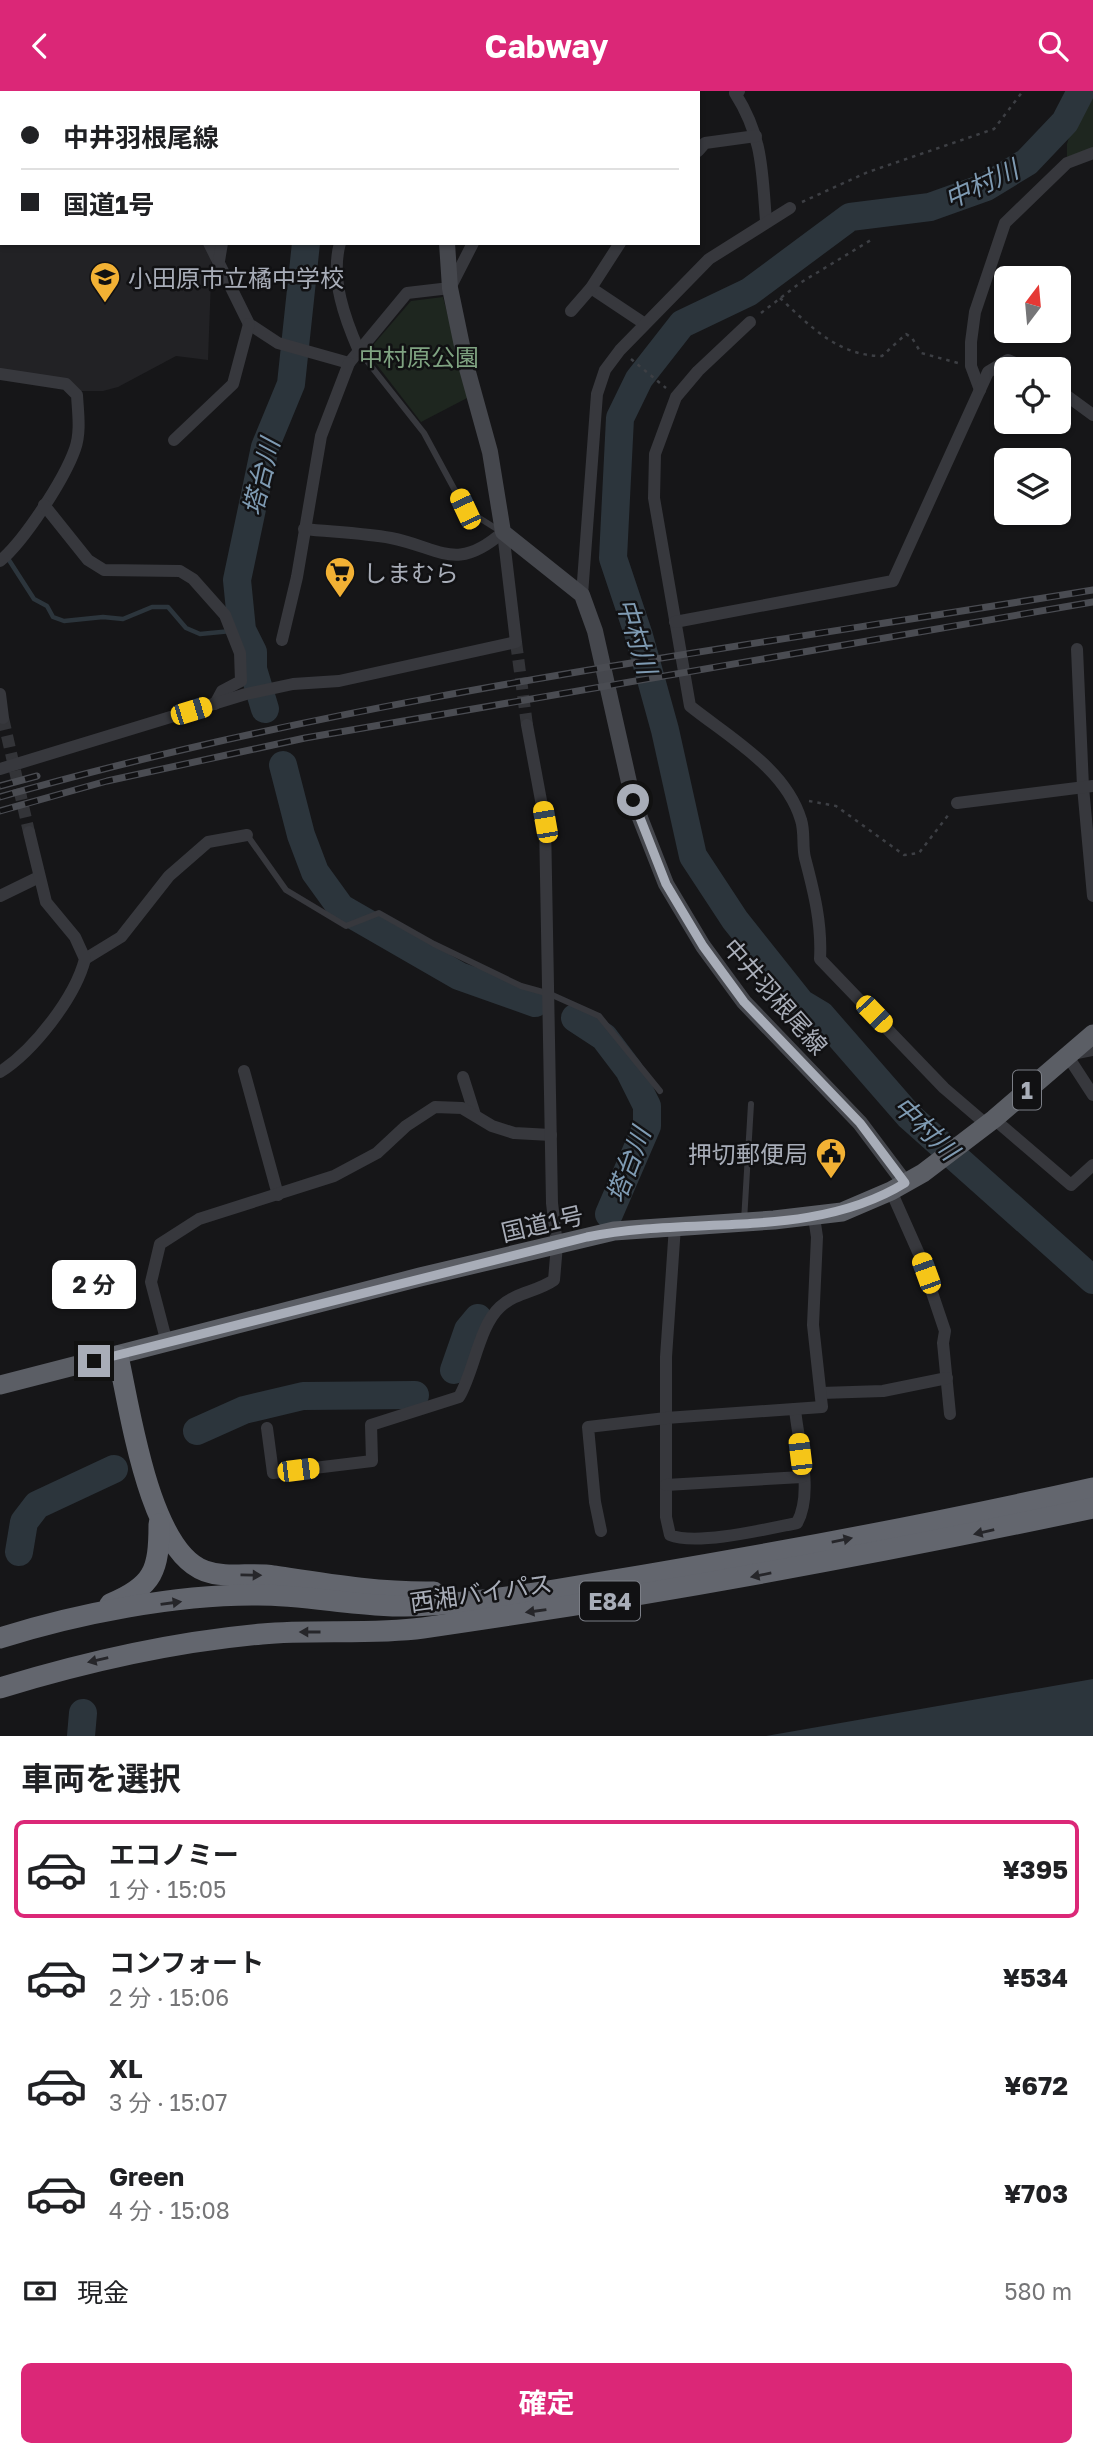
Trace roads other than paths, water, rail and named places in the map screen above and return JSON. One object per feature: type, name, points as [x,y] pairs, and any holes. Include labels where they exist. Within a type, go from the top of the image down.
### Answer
[{"type":"highway","name":"国道1号","points":[[0,1385],[614,1231],[814,1217],[842,1212],[923,1173],[990,1122],[1093,1034]]},
{"type":"highway","points":[[118,1356],[157,1513],[175,1549],[188,1562],[206,1572],[270,1575],[385,1591],[444,1592],[678,1569]]},
{"type":"highway","name":"西湘バイパス","points":[[0,1688],[122,1655],[259,1634],[405,1629],[583,1605],[747,1578],[1048,1508],[1093,1488]]},
{"type":"highway","name":"西湘バイパス","points":[[1,1637],[79,1617],[186,1601],[255,1595],[368,1606],[430,1605],[511,1596],[907,1528],[1048,1508],[1093,1508]]},
{"type":"highway","points":[[79,1617],[127,1597],[150,1578],[159,1553],[157,1513]]},
{"type":"main road","points":[[447,245],[450,288],[466,365],[490,452],[503,532],[582,595]]},
{"type":"main road","name":"中井羽根尾線","points":[[582,595],[595,631],[633,800],[666,884],[703,946],[744,1002],[860,1123],[898,1187]]},
{"type":"street","points":[[739,91],[735,93],[752,120],[762,163],[766,221]]},
{"type":"street","points":[[700,149],[705,143],[756,136]]},
{"type":"street","points":[[979,390],[971,366],[975,312],[1005,223],[1067,163],[1093,153]]},
{"type":"street","points":[[582,595],[597,394],[605,370],[620,350],[709,259],[790,208]]},
{"type":"street","points":[[210,245],[249,324],[278,343],[349,363]]},
{"type":"street","points":[[219,261],[222,245]]},
{"type":"street","points":[[339,245],[336,258],[344,315],[359,351]]},
{"type":"street","points":[[282,640],[297,577],[321,436],[349,363],[407,293],[450,288],[471,245]]},
{"type":"street","points":[[571,311],[592,288],[619,245]]},
{"type":"street","points":[[592,288],[645,324]]},
{"type":"street","points":[[751,322],[698,371],[677,397],[661,433],[653,476],[665,575],[690,706],[777,776],[793,798],[802,823],[803,851],[819,918],[820,959],[944,1088],[1071,1185],[1093,1165]]},
{"type":"street","points":[[174,440],[233,384],[249,324]]},
{"type":"street","points":[[675,622],[894,581],[979,390],[988,372],[994,368]]},
{"type":"street","points":[[0,374],[66,384],[77,395],[79,423],[75,449],[44,505],[0,561]]},
{"type":"street","points":[[1071,399],[1093,415]]},
{"type":"street","points":[[44,505],[89,560],[104,570],[180,571],[193,579],[225,615],[240,653],[241,681],[222,691],[215,704]]},
{"type":"street","points":[[304,529],[392,538],[452,556],[486,547],[503,532]]},
{"type":"street","points":[[0,769],[246,694],[280,687],[339,681],[516,642],[503,532]]},
{"type":"street","points":[[1076,649],[1088,786],[1093,896]]},
{"type":"street","points":[[0,694],[3,718]]},
{"type":"street","points":[[267,1428],[273,1473],[372,1461],[371,1425],[459,1397],[489,1322],[499,1307],[519,1294],[542,1289],[554,1280],[557,1245],[551,1135],[545,822],[527,725]]},
{"type":"street","points":[[957,803],[1088,786]]},
{"type":"street","points":[[29,832],[46,902],[75,937],[85,959]]},
{"type":"street","points":[[0,1072],[37,1042],[64,1000],[85,959],[121,937],[169,876],[208,842],[247,835]]},
{"type":"street","points":[[0,897],[39,877]]},
{"type":"street","points":[[1093,1050],[1067,1055],[1093,1095]]},
{"type":"street","points":[[244,1071],[278,1195]]},
{"type":"street","points":[[463,1077],[475,1115]]},
{"type":"street","points":[[167,1343],[151,1282],[160,1244],[199,1219],[334,1176],[377,1153],[406,1126],[435,1107],[451,1106],[513,1133],[551,1135]]},
{"type":"street","points":[[898,1187],[945,1331],[943,1343],[950,1414]]},
{"type":"street","points":[[601,1531],[595,1502],[588,1427],[666,1418],[822,1407],[813,1325],[817,1237],[814,1217]]},
{"type":"street","points":[[675,1226],[666,1357],[666,1485],[670,1535],[680,1539],[749,1533],[797,1524],[804,1510],[794,1409]]},
{"type":"street","points":[[821,1393],[883,1391],[947,1378]]},
{"type":"street","points":[[666,1485],[802,1477]]},
{"type":"lane","points":[[359,351],[424,433],[465,509],[503,532]]},
{"type":"lane","points":[[247,835],[286,890],[346,926],[379,913],[458,956],[599,1016],[660,1091]]},
{"type":"lane","points":[[744,1222],[751,1104]]},
{"type":"waterway","name":"中村川","points":[[1081,91],[1065,122],[1027,162],[986,187],[930,207],[850,217],[749,292],[682,324],[639,379],[620,418],[613,558],[639,636],[665,730],[693,856],[735,920],[801,1003],[821,1015],[909,1116],[1093,1280]]},
{"type":"waterway","name":"塔台川","points":[[265,709],[253,669],[253,652],[242,630],[237,580],[265,447],[291,384],[306,245]]},
{"type":"waterway","points":[[7,557],[34,599],[47,606],[53,617],[64,621],[103,617],[123,619],[152,607],[168,607],[186,628],[200,634],[242,630]]},
{"type":"waterway","name":"塔台川","points":[[283,765],[301,835],[315,872],[341,908],[459,976],[535,1003]]},
{"type":"waterway","name":"塔台川","points":[[575,1018],[604,1037],[629,1070],[647,1106],[647,1126],[609,1214]]},
{"type":"waterway","name":"塔台川","points":[[454,1370],[468,1330],[478,1318]]},
{"type":"waterway","name":"塔台川","points":[[197,1431],[244,1410],[303,1396],[415,1395]]},
{"type":"waterway","name":"塔台川","points":[[19,1552],[24,1522],[37,1505],[114,1469]]},
{"type":"waterway","name":"塔台川","points":[[81,1736],[83,1713]]},
{"type":"tunnel","points":[[516,642],[527,725]]},
{"type":"tunnel","points":[[3,718],[29,832]]},
{"type":"railway","points":[[0,797],[134,761],[406,702],[681,655],[1093,590]]},
{"type":"railway","points":[[0,811],[107,781],[305,738],[1093,602]]},
{"type":"railway","points":[[0,786],[37,776]]},
{"type":"place","name":"小田原市立橘中学校","points":[[105,304]]},
{"type":"place","name":"しまむら","points":[[340,599]]},
{"type":"place","name":"押切郵便局","points":[[831,1180]]},
{"type":"park label","name":"中村原公園","points":[[419,356]]}]
